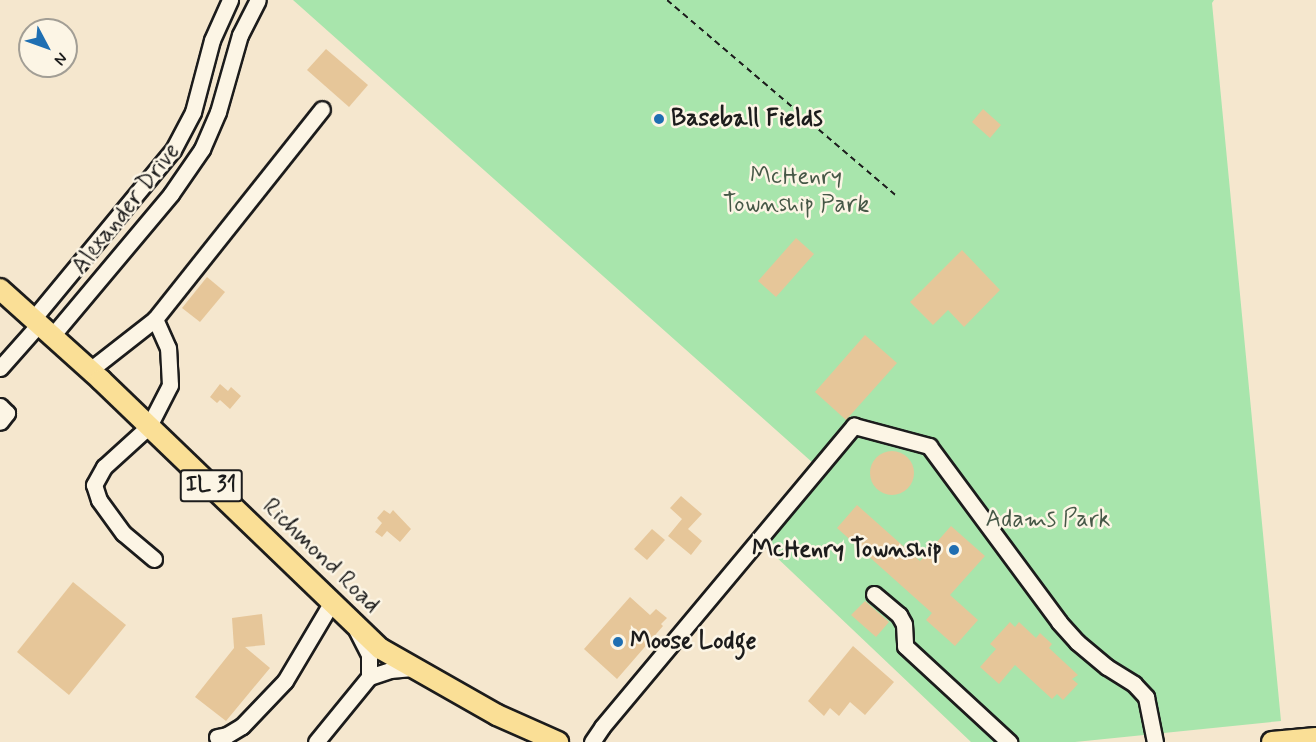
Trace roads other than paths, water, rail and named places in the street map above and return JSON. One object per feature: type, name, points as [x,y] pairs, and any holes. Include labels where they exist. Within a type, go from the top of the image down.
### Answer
[{"type":"main road","name":"Richmond Road","points":[[0,289],[90,370],[381,649],[497,715],[558,742]]},
{"type":"main road","points":[[1272,742],[1316,738]]},
{"type":"street","name":"Alexander Drive","points":[[41,326],[148,180],[173,150],[197,100],[212,40],[230,0]]},
{"type":"street","name":"Alexander Drive","points":[[41,326],[168,197],[189,170],[218,112],[240,35],[258,0]]},
{"type":"street","points":[[90,370],[155,319],[322,109]]},
{"type":"street","points":[[148,180],[168,197]]},
{"type":"street","points":[[154,559],[123,533],[99,500],[94,485],[104,467],[149,426],[170,385],[168,348],[155,319]]},
{"type":"street","points":[[0,368],[41,326]]},
{"type":"street","points":[[0,406],[7,413],[0,422]]},
{"type":"street","points":[[592,742],[602,727],[854,426],[929,446],[1059,622],[1077,642],[1107,667],[1134,684],[1146,697],[1155,742]]},
{"type":"street","points":[[874,594],[899,615],[904,624],[905,646],[1009,742]]},
{"type":"street","points":[[217,737],[227,735],[242,726],[285,681],[332,602]]},
{"type":"street","points":[[353,622],[369,655],[369,677]]},
{"type":"street","points":[[316,742],[369,677],[390,670],[414,668]]},
{"type":"place","name":"Baseball Fields","points":[[659,119]]},
{"type":"place","name":"McHenry Township","points":[[954,550]]},
{"type":"place","name":"Moose Lodge","points":[[618,642]]},
{"type":"park label","name":"McHenry Township Park","points":[[796,191]]},
{"type":"park label","name":"Adams Park","points":[[1048,520]]}]
